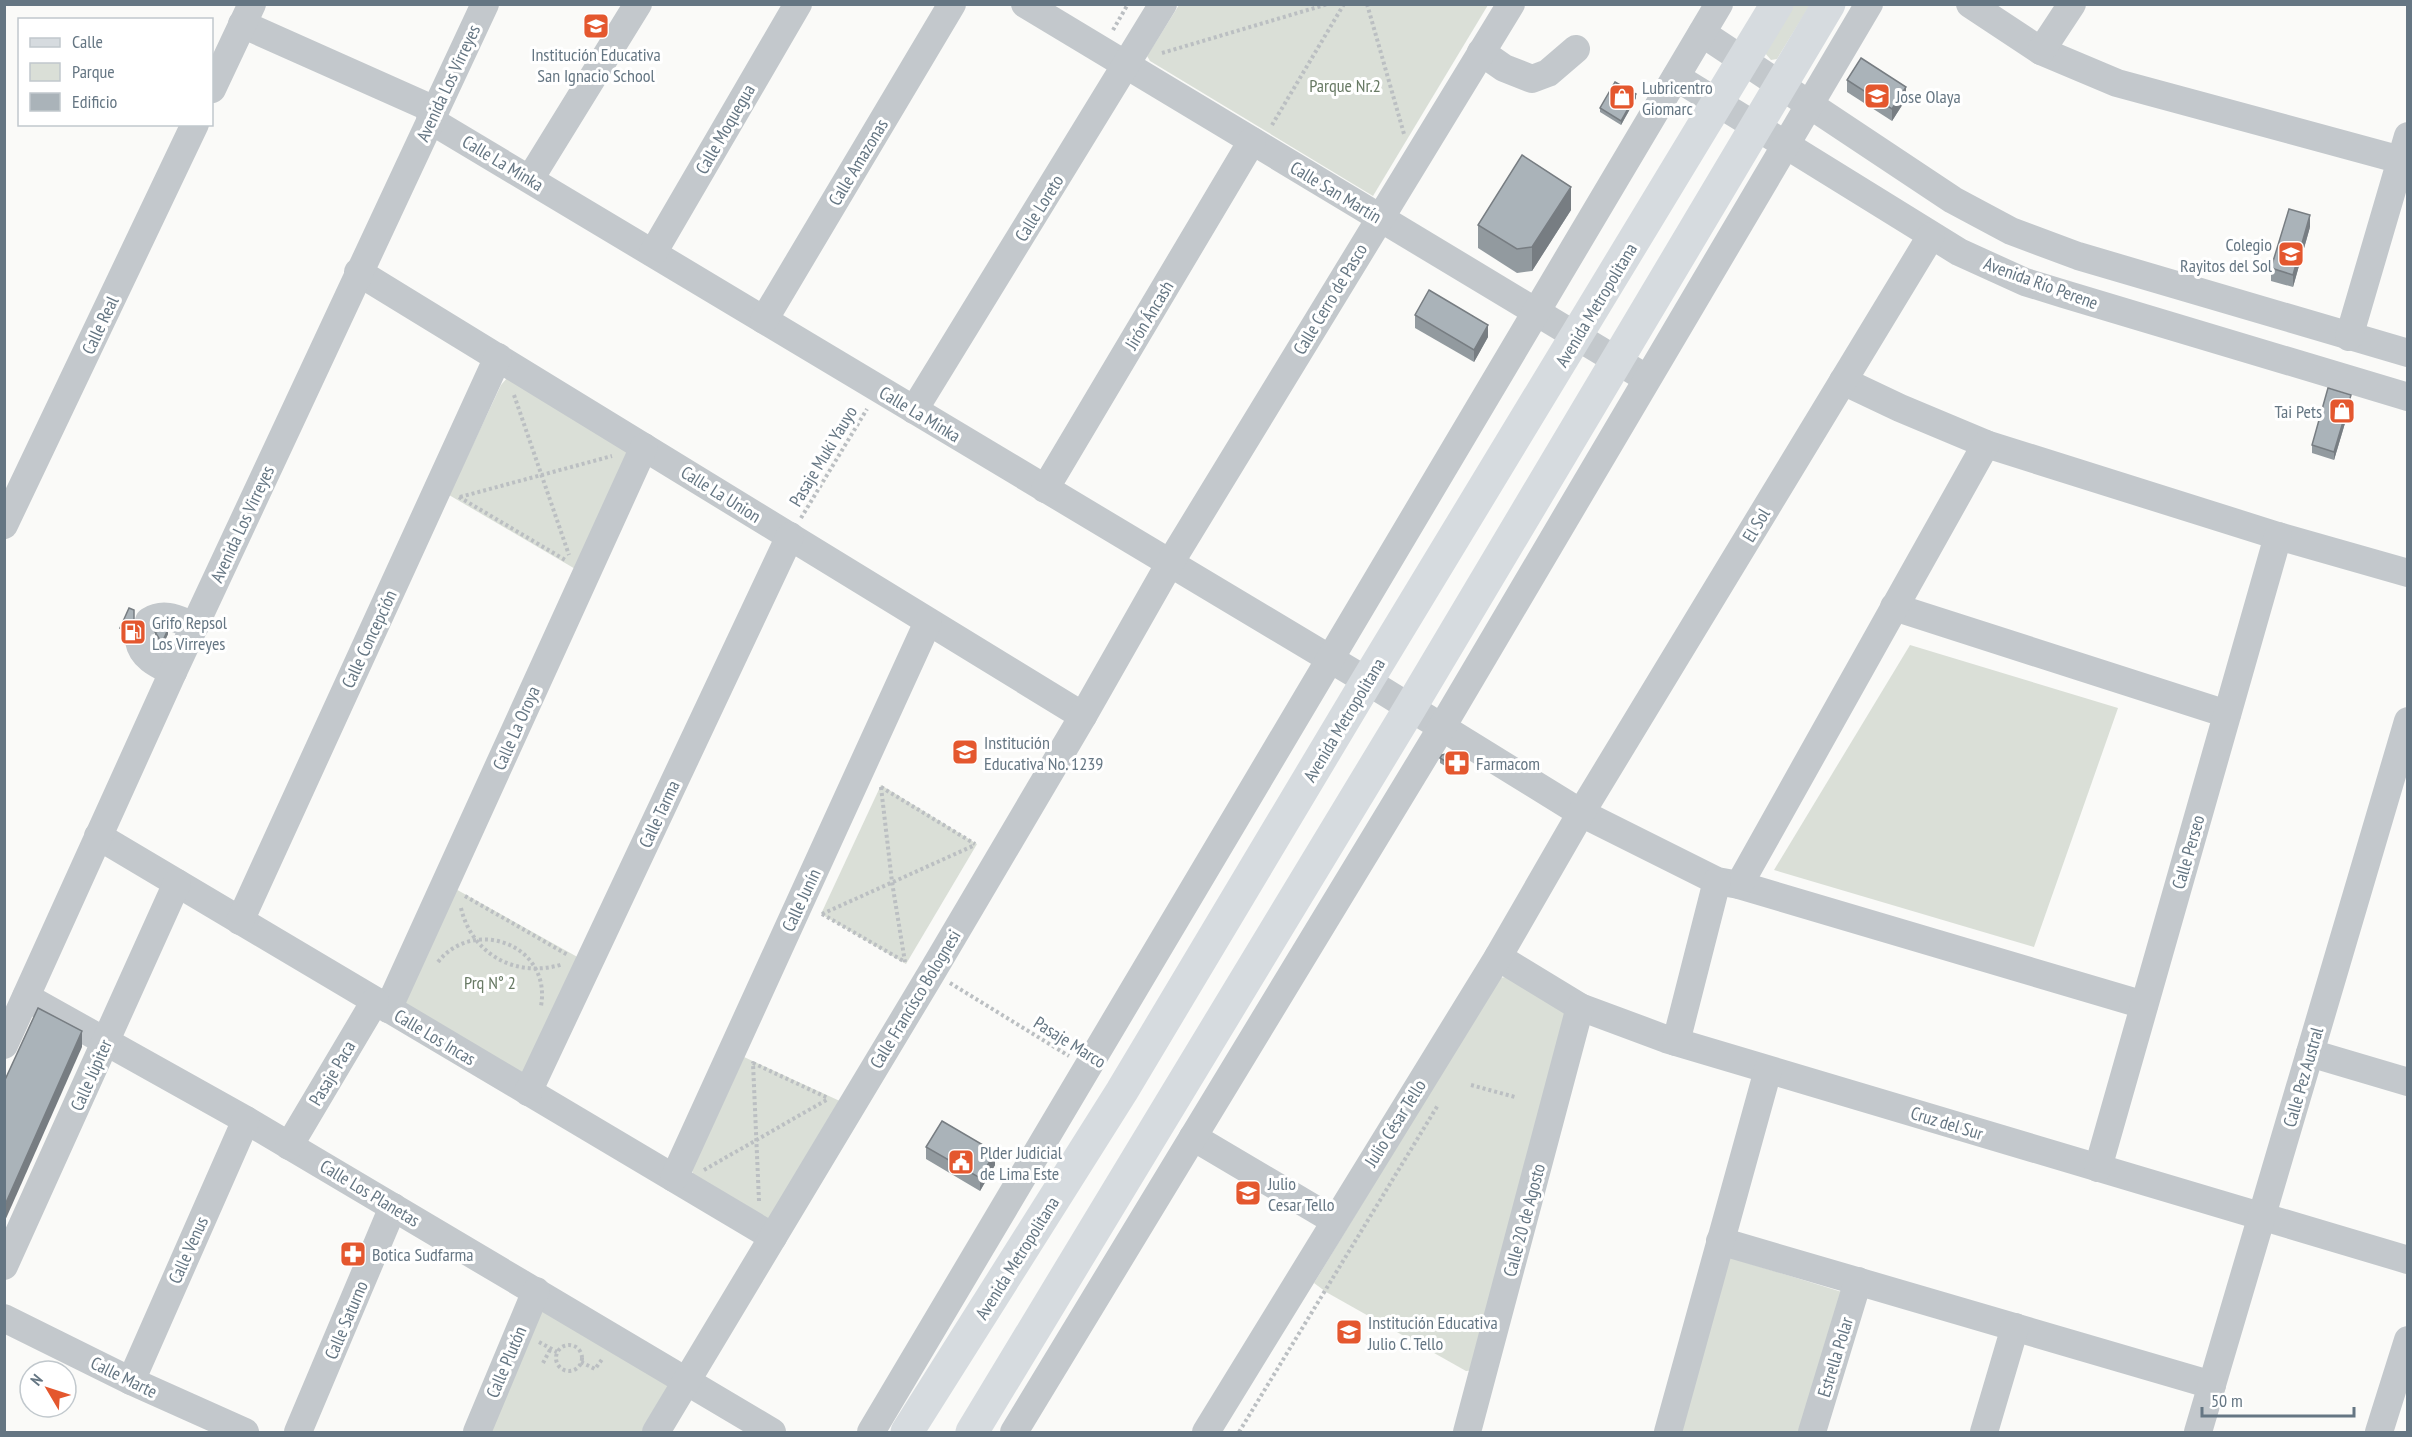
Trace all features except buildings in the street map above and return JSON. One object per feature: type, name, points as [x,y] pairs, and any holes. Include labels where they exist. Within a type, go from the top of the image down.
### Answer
[{"type":"main road","name":"Avenida Metropolitana","points":[[907,1432],[1122,1091],[1366,681],[1777,4]]},
{"type":"main road","points":[[972,1432],[1410,708],[1829,4]]},
{"type":"street","name":"Avenida Los Virreyes","points":[[4,1046],[173,672],[485,4]]},
{"type":"street","points":[[530,180],[638,4]]},
{"type":"street","name":"Calle Moquegua","points":[[653,253],[798,4]]},
{"type":"street","name":"Calle Amazonas","points":[[764,320],[952,4]]},
{"type":"street","name":"Calle San Martín","points":[[1025,4],[1127,66],[1261,134],[1379,218],[1648,379]]},
{"type":"street","name":"Calle Loreto","points":[[914,410],[1163,4]]},
{"type":"street","name":"Calle Cerro de Pasco","points":[[1170,563],[1511,4]]},
{"type":"street","name":"Avenida Metropolitana","points":[[871,1432],[1719,4]]},
{"type":"street","points":[[1014,1432],[1442,727],[1869,4]]},
{"type":"street","points":[[1970,4],[2041,51],[2117,83],[2404,148],[2349,337]]},
{"type":"street","points":[[2041,51],[2072,4]]},
{"type":"street","name":"Calle La Minka","points":[[247,14],[433,115],[530,180],[1366,681],[1581,813],[1728,883],[2144,1005]]},
{"type":"street","points":[[213,87],[247,14]]},
{"type":"street","name":"Avenida Río Perene","points":[[1702,33],[1953,200],[2011,231],[2078,256],[2408,353]]},
{"type":"street","points":[[1481,52],[1504,68],[1532,79],[1548,73],[1576,49]]},
{"type":"street","name":"Avenida Río Perene","points":[[1676,77],[1931,236],[1988,266],[2025,282],[2408,397]]},
{"type":"street","name":"Calle Real","points":[[4,525],[194,126]]},
{"type":"street","name":"Jirón Áncash","points":[[1045,489],[1261,134]]},
{"type":"street","name":"El Sol","points":[[1581,813],[1931,236]]},
{"type":"street","name":"Calle La Union","points":[[358,272],[498,357],[633,450],[790,536],[1083,716]]},
{"type":"street","name":"Calle Concepción","points":[[240,921],[498,357]]},
{"type":"street","points":[[1843,381],[1986,444],[2278,536],[2408,573]]},
{"type":"street","points":[[1676,1042],[1728,883],[1894,607],[1986,444]]},
{"type":"street","name":"Calle La Oroya","points":[[382,1005],[633,450]]},
{"type":"street","name":"Calle Tarma","points":[[528,1092],[790,536]]},
{"type":"street","name":"Calle Perseo","points":[[2097,1168],[2278,536]]},
{"type":"street","name":"Calle Francisco Bolognesi","points":[[656,1432],[932,972],[1170,563]]},
{"type":"street","points":[[1894,607],[2227,714]]},
{"type":"street","points":[[173,672],[146,656],[140,649],[144,631],[156,617],[165,616],[195,626]]},
{"type":"street","name":"Calle Junín","points":[[674,1178],[928,622]]},
{"type":"street","name":"Calle Pez Austral","points":[[2198,1432],[2408,721]]},
{"type":"street","name":"Julio César Tello","points":[[1206,1432],[1498,957],[1581,813]]},
{"type":"street","name":"Calle Los Incas","points":[[98,836],[773,1237]]},
{"type":"street","name":"Calle Júpiter","points":[[4,1266],[177,883]]},
{"type":"street","name":"Cruz del Sur","points":[[1498,957],[1580,1007],[1676,1042],[2408,1260]]},
{"type":"street","name":"Calle Los Planetas","points":[[26,997],[246,1120],[772,1432]]},
{"type":"street","name":"Pasaje Paca","points":[[290,1146],[382,1005]]},
{"type":"street","name":"Calle 20 de Agosto","points":[[1467,1432],[1580,1007]]},
{"type":"street","points":[[2310,1053],[2408,1082]]},
{"type":"street","points":[[1668,1432],[1768,1070]]},
{"type":"street","name":"Calle Venus","points":[[131,1381],[246,1120]]},
{"type":"street","points":[[1193,1137],[1335,1221]]},
{"type":"street","name":"Calle Saturno","points":[[298,1432],[393,1207]]},
{"type":"street","points":[[1720,1241],[2212,1385]]},
{"type":"street","name":"Estrella Polar","points":[[1812,1432],[1858,1281]]},
{"type":"street","name":"Calle Plutón","points":[[477,1432],[536,1292]]},
{"type":"street","name":"Calle Marte","points":[[4,1318],[131,1381],[245,1432]]},
{"type":"street","points":[[1984,1432],[2015,1327]]},
{"type":"street","points":[[2385,1431],[2408,1340]]},
{"type":"path","points":[[1155,56],[1328,4]]},
{"type":"path","points":[[1261,134],[1344,4]]},
{"type":"path","points":[[1367,4],[1405,136]]},
{"type":"path","points":[[511,386],[542,475],[572,564],[459,497],[542,475],[633,450]]},
{"type":"path","name":"Pasaje Muki Yauyo","points":[[790,536],[879,389]]},
{"type":"path","points":[[892,882],[822,914],[905,962],[892,882],[881,787],[975,845],[892,882]]},
{"type":"path","points":[[459,892],[574,959],[536,969],[508,965],[484,950],[475,940],[463,917],[459,892]]},
{"type":"path","points":[[434,968],[447,951],[475,940],[494,940],[517,947],[536,969],[542,999],[539,1012]]},
{"type":"path","name":"Pasaje Marco","points":[[932,972],[1088,1068]]},
{"type":"path","points":[[702,1172],[756,1140],[766,1134],[828,1098],[753,1063],[756,1140],[759,1212]]},
{"type":"path","points":[[1471,1085],[1515,1097]]},
{"type":"path","points":[[1239,1432],[1326,1287]]},
{"type":"path","points":[[537,1341],[557,1352]]},
{"type":"path","points":[[565,1345],[575,1346],[580,1350],[581,1362],[572,1371],[560,1368],[556,1364],[557,1352],[565,1345]]},
{"type":"path","points":[[543,1363],[551,1348]]},
{"type":"path","points":[[581,1362],[595,1369],[608,1351]]},
{"type":"green space","name":"Parque Nr.2","points":[[1179,5],[1488,5],[1373,196],[1150,61],[1147,56]]},
{"type":"green space","points":[[1792,5],[1810,5],[1777,59],[1771,60],[1765,53]]},
{"type":"green space","points":[[507,378],[631,454],[577,570],[449,495],[501,385]]},
{"type":"green space","points":[[1910,645],[2118,708],[2034,947],[1774,870]]},
{"type":"green space","points":[[881,785],[977,844],[906,964],[821,914]]},
{"type":"green space","name":"Prq N° 2","points":[[452,887],[581,959],[525,1078],[399,1004]]},
{"type":"green space","points":[[1512,976],[1567,1008],[1476,1370],[1466,1371],[1314,1283],[1499,978]]},
{"type":"green space","points":[[744,1057],[842,1102],[772,1222],[694,1179],[692,1170]]},
{"type":"green space","points":[[1728,1257],[1842,1292],[1800,1432],[1681,1432]]},
{"type":"green space","points":[[541,1308],[674,1387],[645,1432],[488,1432]]},
{"type":"place","name":"Institución Educativa San Ignacio School","points":[[596,26]]},
{"type":"place","name":"Jose Olaya","points":[[1877,96]]},
{"type":"place","name":"Lubricentro Giomarc","points":[[1622,97]]},
{"type":"place","name":"Colegio Rayitos del Sol","points":[[2291,254]]},
{"type":"place","name":"Tai Pets","points":[[2342,411]]},
{"type":"place","name":"Grifo Repsol Los Virreyes","points":[[133,632]]},
{"type":"place","name":"Institución Educativa No. 1239","points":[[965,752]]},
{"type":"place","name":"Farmacom","points":[[1457,763]]},
{"type":"place","name":"Plder Judicial de Lima Este","points":[[961,1162]]},
{"type":"place","name":"Julio Cesar Tello","points":[[1248,1193]]},
{"type":"place","name":"Botica Sudfarma","points":[[353,1254]]},
{"type":"place","name":"Institución Educativa Julio C. Tello","points":[[1349,1332]]}]
